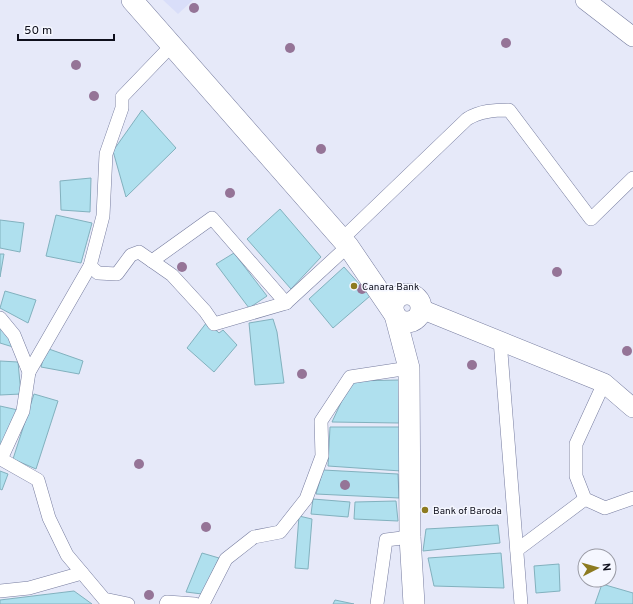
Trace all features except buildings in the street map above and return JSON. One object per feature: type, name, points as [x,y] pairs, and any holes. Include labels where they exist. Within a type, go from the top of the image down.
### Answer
[{"type":"main road","points":[[132,0],[345,242],[395,315]]},
{"type":"main road","points":[[585,0],[633,37]]},
{"type":"main road","points":[[603,0],[633,24]]},
{"type":"main road","points":[[414,604],[410,537],[410,368],[393,311],[397,298],[406,294],[411,294],[419,300],[421,309],[604,382],[633,408]]},
{"type":"street","points":[[128,604],[104,599],[67,555],[49,518],[38,480],[1,458],[24,411],[29,372],[90,266],[103,216],[106,154],[122,108],[122,97],[172,45]]},
{"type":"street","points":[[90,266],[98,273],[117,274],[131,254],[139,252],[172,275],[205,311],[214,324],[286,303],[467,119],[477,113],[496,110],[509,110],[591,219],[633,178]]},
{"type":"street","points":[[152,261],[212,218],[286,303]]},
{"type":"street","points":[[0,318],[14,335],[29,372]]},
{"type":"street","points":[[500,340],[521,604]]},
{"type":"street","points":[[203,604],[226,559],[254,537],[280,532],[306,499],[322,456],[321,422],[350,377],[410,368]]},
{"type":"street","points":[[604,382],[576,444],[576,476],[585,499],[605,508],[633,498]]},
{"type":"street","points":[[517,550],[585,499]]},
{"type":"street","points":[[377,604],[386,540],[410,537]]},
{"type":"street","points":[[0,591],[29,588],[82,573]]},
{"type":"street","points":[[166,604],[166,602],[195,604]]},
{"type":"shaded area","points":[[163,0],[193,0],[178,14]]},
{"type":"place","name":"Canara Bank","points":[[354,286]]},
{"type":"place","name":"Bank of Baroda","points":[[425,510]]}]
